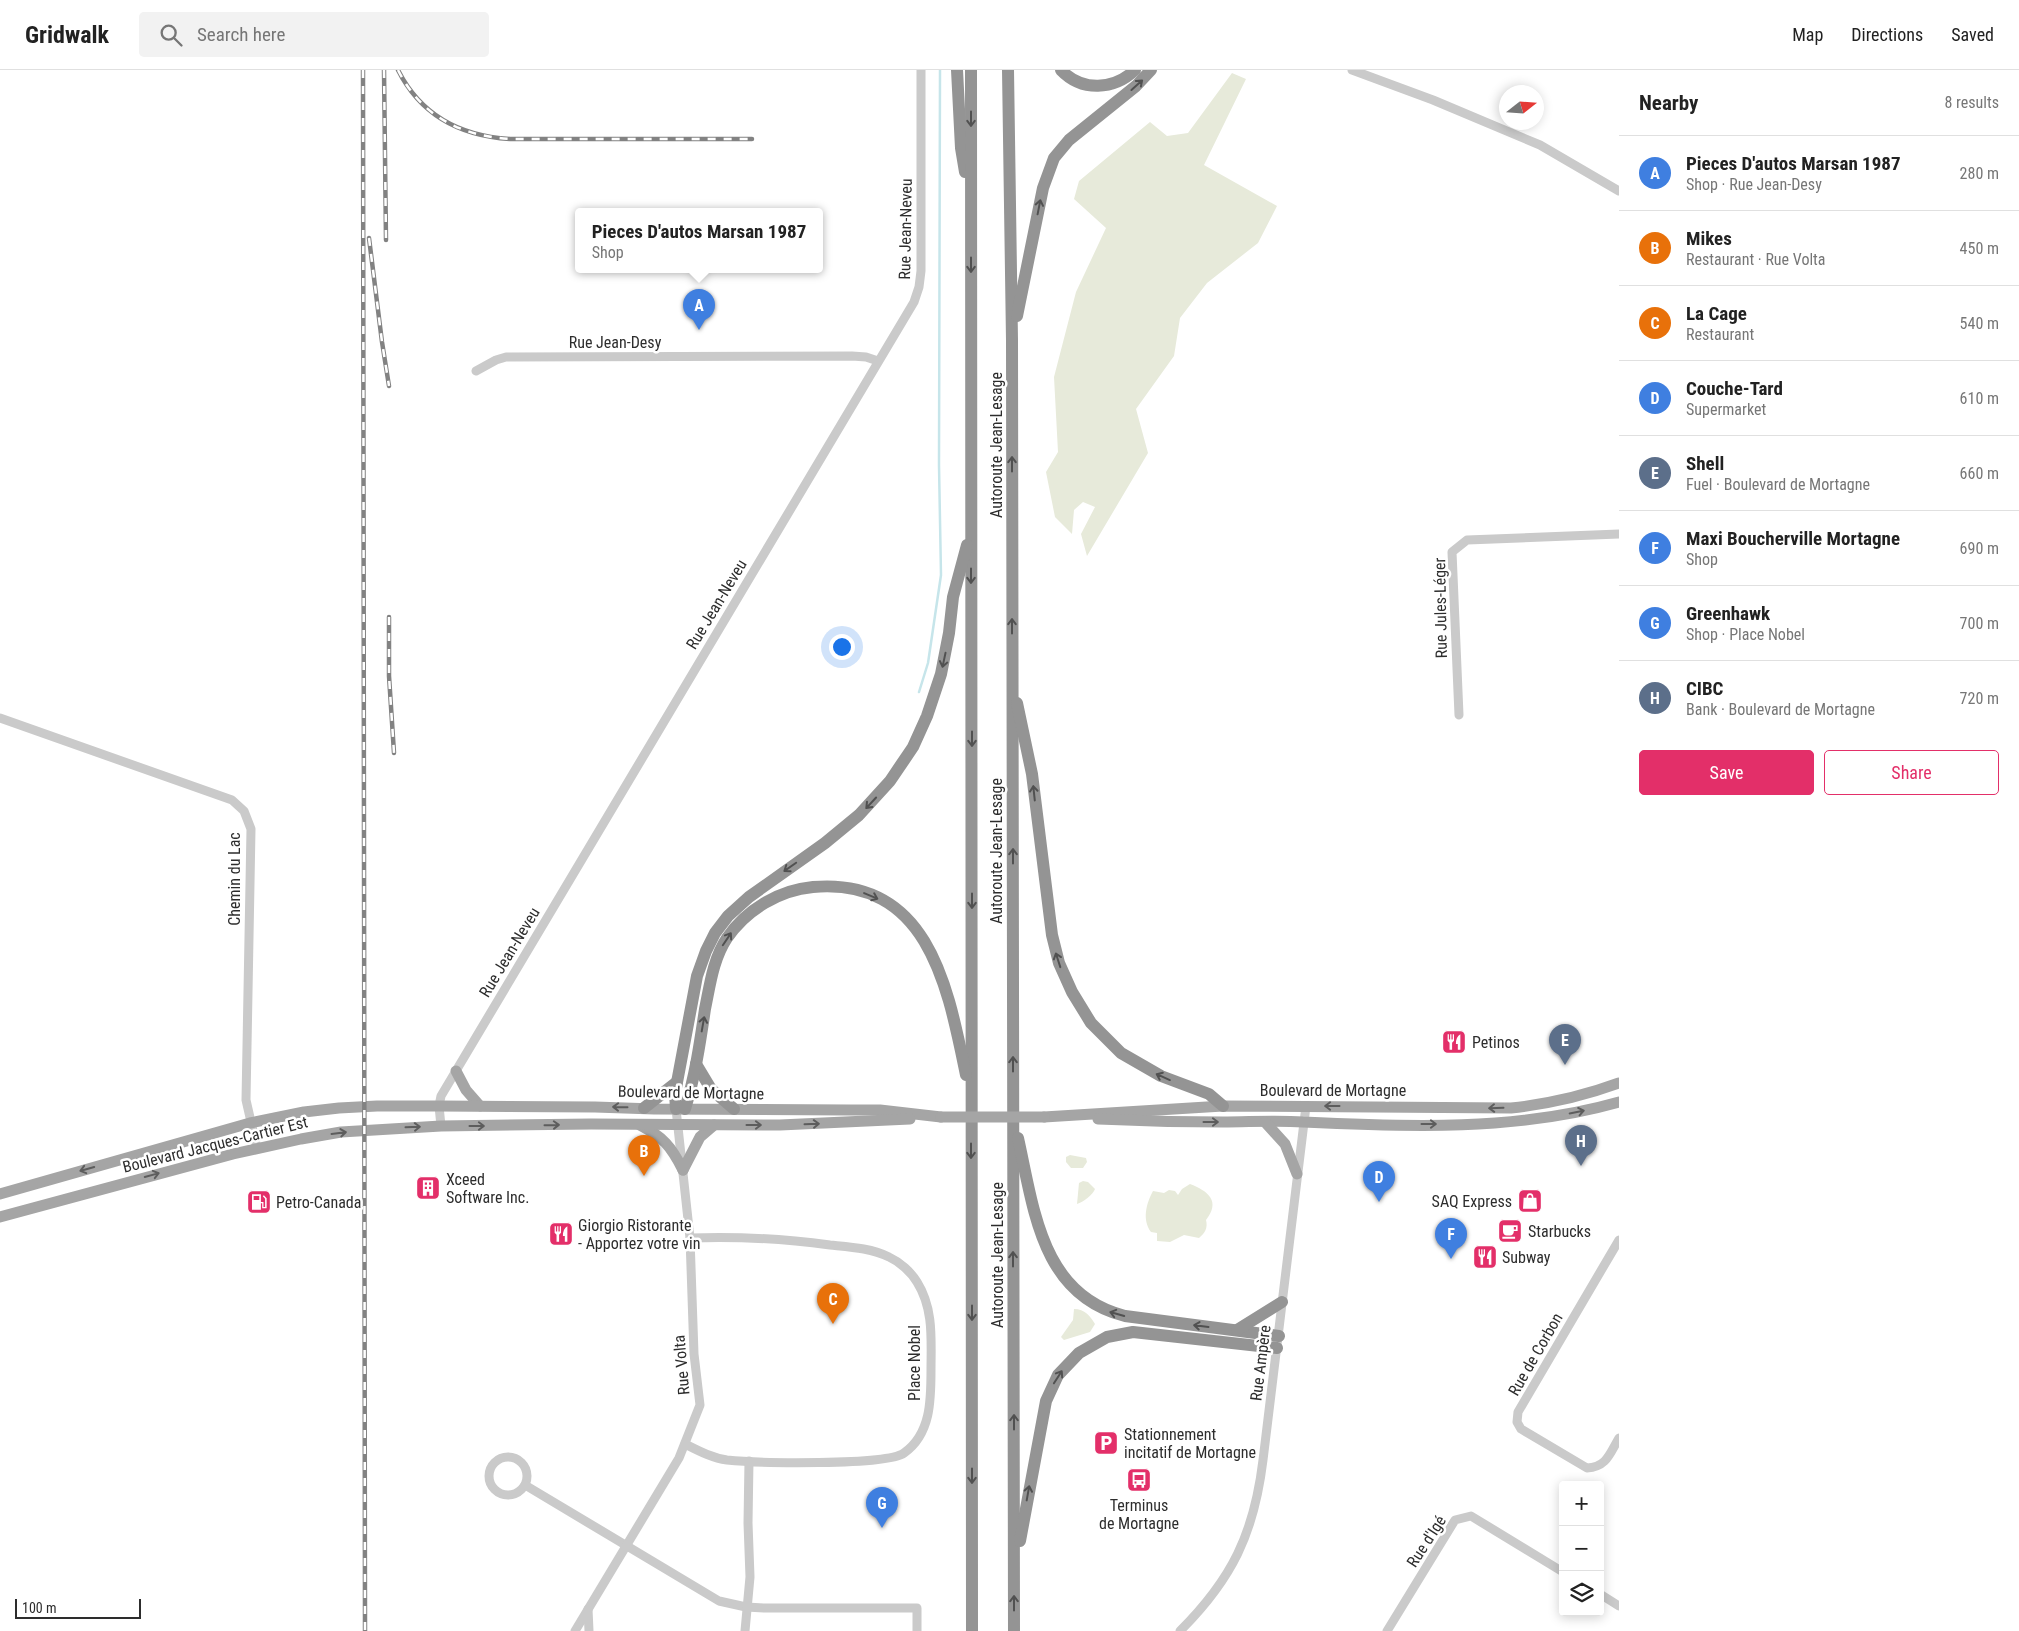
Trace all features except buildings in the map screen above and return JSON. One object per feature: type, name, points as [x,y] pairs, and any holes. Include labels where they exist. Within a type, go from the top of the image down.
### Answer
[{"type":"highway","points":[[957,70],[961,148],[971,216]]},
{"type":"highway","name":"Autoroute Jean-Lesage","points":[[971,1628],[972,70]]},
{"type":"highway","name":"Autoroute Jean-Lesage","points":[[1008,70],[1012,340],[1014,1631]]},
{"type":"highway","points":[[1061,70],[1078,82],[1099,86],[1119,81],[1135,70]]},
{"type":"highway","points":[[1012,340],[1043,188],[1051,164],[1068,140],[1136,86],[1151,70]]},
{"type":"highway","points":[[680,1109],[674,1096],[699,969],[708,945],[719,927],[749,897],[825,843],[859,815],[890,781],[913,747],[927,716],[941,674],[948,640],[953,597],[971,528]]},
{"type":"highway","points":[[1012,675],[1032,774],[1052,935],[1059,963],[1072,992],[1091,1023],[1121,1052],[1161,1076],[1209,1094],[1223,1106]]},
{"type":"highway","points":[[680,1109],[696,1064],[712,975],[720,951],[728,936],[752,912],[777,896],[804,888],[838,887],[863,892],[889,905],[907,919],[927,945],[939,968],[951,1004],[971,1102]]},
{"type":"highway","points":[[696,1064],[711,1089],[734,1109]]},
{"type":"highway","points":[[644,1108],[677,1082]]},
{"type":"highway","points":[[1013,1113],[1039,1226],[1054,1263],[1061,1275],[1074,1289],[1092,1304],[1117,1314],[1237,1330],[1278,1342]]},
{"type":"highway","points":[[1237,1330],[1282,1302]]},
{"type":"highway","points":[[1014,1576],[1045,1408],[1055,1380],[1074,1358],[1101,1340],[1114,1335],[1133,1332],[1278,1342]]},
{"type":"main road","points":[[456,1072],[466,1090],[480,1106]]},
{"type":"main road","name":"Boulevard de Mortagne","points":[[1044,1117],[1223,1106],[1511,1108],[1586,1095],[1619,1083]]},
{"type":"main road","name":"Boulevard de Mortagne","points":[[441,1126],[800,1124],[942,1117],[1044,1117],[1146,1122],[1304,1122],[1322,1124],[1507,1123],[1550,1118],[1619,1102]]},
{"type":"main road","name":"Boulevard de Mortagne","points":[[439,1106],[864,1110],[942,1117]]},
{"type":"main road","name":"Boulevard Jacques-Cartier Est","points":[[0,1194],[250,1123],[304,1112],[346,1107],[439,1106]]},
{"type":"main road","points":[[1265,1122],[1285,1144],[1297,1174]]},
{"type":"main road","points":[[638,1124],[662,1137],[676,1155],[683,1170]]},
{"type":"main road","points":[[683,1170],[700,1137],[714,1125]]},
{"type":"main road","name":"Boulevard Jacques-Cartier Est","points":[[0,1217],[256,1148],[341,1132],[441,1126]]},
{"type":"street","name":"Rue Jean-Neveu","points":[[441,1126],[439,1106],[441,1096],[911,308],[920,282],[921,70]]},
{"type":"street","points":[[1352,70],[1433,100],[1540,145],[1619,191]]},
{"type":"street","name":"Rue Jean-Desy","points":[[476,371],[496,360],[506,357],[852,356],[866,357],[878,361]]},
{"type":"street","name":"Rue Jules-Léger","points":[[1459,715],[1452,552],[1467,540],[1619,534]]},
{"type":"street","name":"Chemin du Lac","points":[[0,718],[232,800],[244,811],[251,829],[246,1100],[256,1148]]},
{"type":"street","name":"Rue Ampère","points":[[1180,1631],[1207,1602],[1226,1577],[1236,1560],[1248,1530],[1256,1502],[1262,1474],[1306,1106]]},
{"type":"street","points":[[678,1124],[680,1109]]},
{"type":"street","name":"Rue Volta","points":[[575,1631],[679,1458],[700,1405],[694,1354],[690,1238],[678,1124]]},
{"type":"street","name":"Place Nobel","points":[[685,1444],[710,1456],[726,1460],[749,1462],[890,1459],[903,1454],[923,1432],[929,1415],[932,1340],[926,1298],[917,1281],[905,1268],[891,1258],[869,1250],[786,1239],[690,1238]]},
{"type":"street","name":"Rue de Corbon","points":[[1619,1240],[1518,1412],[1517,1422],[1521,1429],[1587,1468],[1595,1468],[1604,1464],[1619,1438]]},
{"type":"street","points":[[503,1457],[516,1458],[525,1466],[527,1479],[525,1485],[516,1494],[510,1495],[498,1492],[490,1483],[492,1465],[503,1457]]},
{"type":"street","points":[[745,1631],[750,1577],[748,1523],[749,1462]]},
{"type":"street","points":[[525,1485],[719,1601],[746,1607],[917,1608],[917,1631]]},
{"type":"street","name":"Rue d'Igé","points":[[1387,1631],[1455,1520],[1471,1516],[1561,1571]]},
{"type":"street","points":[[1604,1597],[1619,1606]]},
{"type":"street","points":[[588,1607],[589,1631]]},
{"type":"green space","points":[[1232,73],[1246,79],[1204,165],[1277,206],[1258,243],[1207,283],[1180,318],[1174,356],[1136,409],[1148,453],[1087,556],[1081,534],[1095,507],[1083,502],[1074,510],[1072,534],[1055,517],[1046,472],[1058,452],[1054,377],[1076,292],[1106,228],[1074,199],[1079,181],[1150,122],[1167,136],[1188,133]]},
{"type":"green space","points":[[1070,1155],[1086,1158],[1087,1162],[1083,1168],[1071,1168],[1066,1162],[1066,1157]]},
{"type":"green space","points":[[1083,1181],[1088,1182],[1095,1189],[1088,1198],[1077,1204],[1079,1183]]},
{"type":"green space","points":[[1190,1184],[1207,1193],[1212,1202],[1204,1232],[1199,1238],[1184,1235],[1170,1242],[1157,1241],[1157,1233],[1151,1232],[1146,1217],[1148,1201],[1153,1191],[1164,1193],[1169,1190],[1175,1191],[1178,1195],[1182,1189]]},
{"type":"green space","points":[[1074,1309],[1084,1312],[1095,1324],[1090,1332],[1064,1340],[1061,1337],[1073,1320]]},
{"type":"waterway","points":[[919,692],[928,663],[941,575],[939,465],[940,70]]},
{"type":"railway","points":[[363,70],[365,1631]]},
{"type":"railway","points":[[384,70],[386,240]]},
{"type":"railway","points":[[398,70],[418,100],[444,121],[459,128],[492,137],[510,139],[752,139]]},
{"type":"railway","points":[[369,238],[389,386]]},
{"type":"railway","points":[[389,617],[389,676],[394,753]]},
{"type":"place","name":"Pieces D'autos Marsan 1987","points":[[699,330]]},
{"type":"place","name":"Petinos","points":[[1454,1042]]},
{"type":"place","name":"Shell","points":[[1565,1065]]},
{"type":"place","name":"CIBC","points":[[1581,1166]]},
{"type":"place","name":"Mikes","points":[[644,1176]]},
{"type":"place","name":"Xceed Software Inc.","points":[[428,1188]]},
{"type":"place","name":"SAQ Express","points":[[1530,1201]]},
{"type":"place","name":"Petro-Canada","points":[[259,1202]]},
{"type":"place","name":"Couche-Tard","points":[[1379,1202]]},
{"type":"place","name":"Starbucks","points":[[1510,1231]]},
{"type":"place","name":"Giorgio Ristorante - Apportez votre vin","points":[[561,1234]]},
{"type":"place","name":"Subway","points":[[1485,1257]]},
{"type":"place","name":"Maxi Boucherville Mortagne","points":[[1451,1259]]},
{"type":"place","name":"La Cage","points":[[833,1324]]},
{"type":"place","name":"Stationnement incitatif de Mortagne","points":[[1106,1443]]},
{"type":"place","name":"Terminus de Mortagne","points":[[1139,1480]]},
{"type":"place","name":"Greenhawk","points":[[882,1528]]}]
